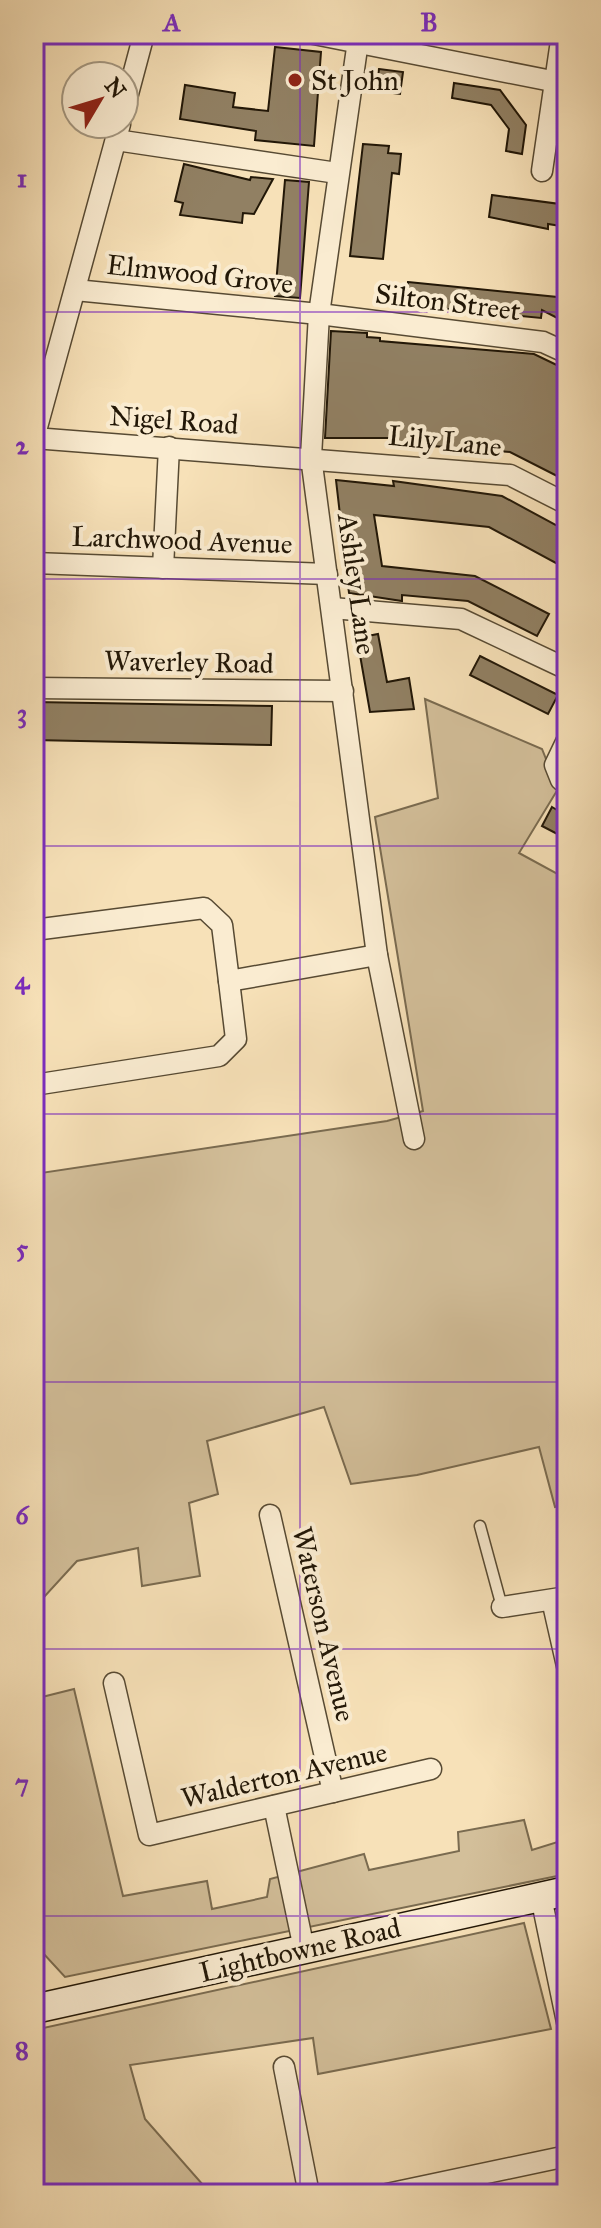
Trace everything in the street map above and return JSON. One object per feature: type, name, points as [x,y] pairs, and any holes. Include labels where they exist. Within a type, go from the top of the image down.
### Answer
[{"type":"main road","name":"Lightbowne Road","points":[[34,2009],[554,1894]]},
{"type":"street","points":[[137,60],[144,34]]},
{"type":"street","points":[[314,34],[359,39],[561,83]]},
{"type":"street","points":[[542,171],[561,83],[562,34]]},
{"type":"street","name":"Ashley Lane","points":[[359,39],[337,173],[319,314],[311,457],[377,955],[414,1139]]},
{"type":"street","points":[[140,136],[337,173]]},
{"type":"street","points":[[34,438],[116,140]]},
{"type":"street","name":"Elmwood Grove","points":[[75,290],[319,314]]},
{"type":"street","name":"Silton Street","points":[[319,314],[543,342],[567,353]]},
{"type":"street","name":"Nigel Road","points":[[34,438],[311,457]]},
{"type":"street","points":[[163,568],[169,447]]},
{"type":"street","name":"Lily Lane","points":[[311,457],[510,475],[567,504]]},
{"type":"street","name":"Larchwood Avenue","points":[[34,563],[327,574]]},
{"type":"street","points":[[332,608],[461,619],[567,669]]},
{"type":"street","name":"Waverley Road","points":[[34,688],[343,691]]},
{"type":"street","points":[[567,740],[555,765],[561,780],[567,784]]},
{"type":"street","points":[[34,930],[204,908],[222,925],[236,1039],[219,1056],[34,1085]]},
{"type":"street","points":[[229,981],[377,955]]},
{"type":"street","name":"Waterson Avenue","points":[[270,1515],[333,1792]]},
{"type":"street","points":[[502,1607],[559,1598],[567,1666]]},
{"type":"street","name":"Walderton Avenue","points":[[114,1683],[149,1835],[431,1769]]},
{"type":"street","points":[[274,1806],[304,1949]]},
{"type":"street","points":[[554,1894],[567,2022]]},
{"type":"street","points":[[284,2067],[309,2194]]},
{"type":"street","points":[[387,2194],[450,2188],[567,2156]]},
{"type":"lane","points":[[480,1526],[502,1607]]},
{"type":"shaded area","points":[[425,699],[542,749],[558,789],[519,853],[567,879],[567,1224],[563,1225],[567,1241],[567,1504],[555,1507],[539,1447],[417,1475],[351,1484],[324,1407],[207,1441],[218,1494],[189,1503],[200,1576],[142,1586],[138,1548],[77,1561],[34,1608],[34,1174],[387,1121],[423,1111],[375,817],[438,798]]},
{"type":"shaded area","points":[[34,1681],[38,1698],[74,1689],[123,1896],[207,1881],[212,1909],[267,1897],[270,1879],[364,1854],[369,1870],[459,1851],[458,1832],[524,1820],[532,1850],[567,1839],[567,1874],[65,1977],[42,1952],[34,1918]]},
{"type":"shaded area","points":[[524,1923],[551,2029],[318,2074],[313,2038],[130,2065],[145,2119],[211,2194],[42,2194],[34,2160],[34,2030]]},
{"type":"building","name":"St John","points":[[275,47],[321,52],[314,146],[255,140],[256,131],[180,119],[185,85],[235,93],[233,107],[268,111]]},
{"type":"building","points":[[379,69],[403,72],[400,94],[376,91]]},
{"type":"building","points":[[454,83],[500,90],[526,125],[522,154],[506,151],[509,129],[491,105],[452,98]]},
{"type":"building","points":[[363,144],[389,146],[388,153],[401,154],[399,174],[392,173],[383,259],[350,256]]},
{"type":"building","points":[[184,164],[250,180],[251,177],[273,179],[254,214],[243,213],[242,223],[180,215],[183,203],[175,201]]},
{"type":"building","points":[[285,180],[309,182],[300,298],[275,296]]},
{"type":"building","points":[[492,195],[567,205],[567,227],[548,224],[548,229],[489,217]]},
{"type":"building","points":[[408,282],[567,298],[567,323],[542,310],[541,318],[406,305]]},
{"type":"building","points":[[331,331],[367,333],[367,337],[380,338],[380,341],[534,354],[567,370],[567,481],[510,452],[393,443],[393,438],[325,438]]},
{"type":"building","points":[[336,480],[394,486],[393,481],[502,496],[567,531],[567,569],[489,527],[374,515],[382,566],[475,576],[549,614],[537,636],[468,601],[402,595],[402,601],[349,593]]},
{"type":"building","points":[[378,634],[387,682],[409,678],[414,709],[370,712],[357,638]]},
{"type":"building","points":[[480,656],[558,695],[548,714],[470,675]]},
{"type":"building","points":[[34,702],[272,706],[271,745],[34,740]]},
{"type":"building","points":[[552,807],[567,816],[567,839],[542,826]]},
{"type":"place","name":"St John","points":[[295,80]]}]
